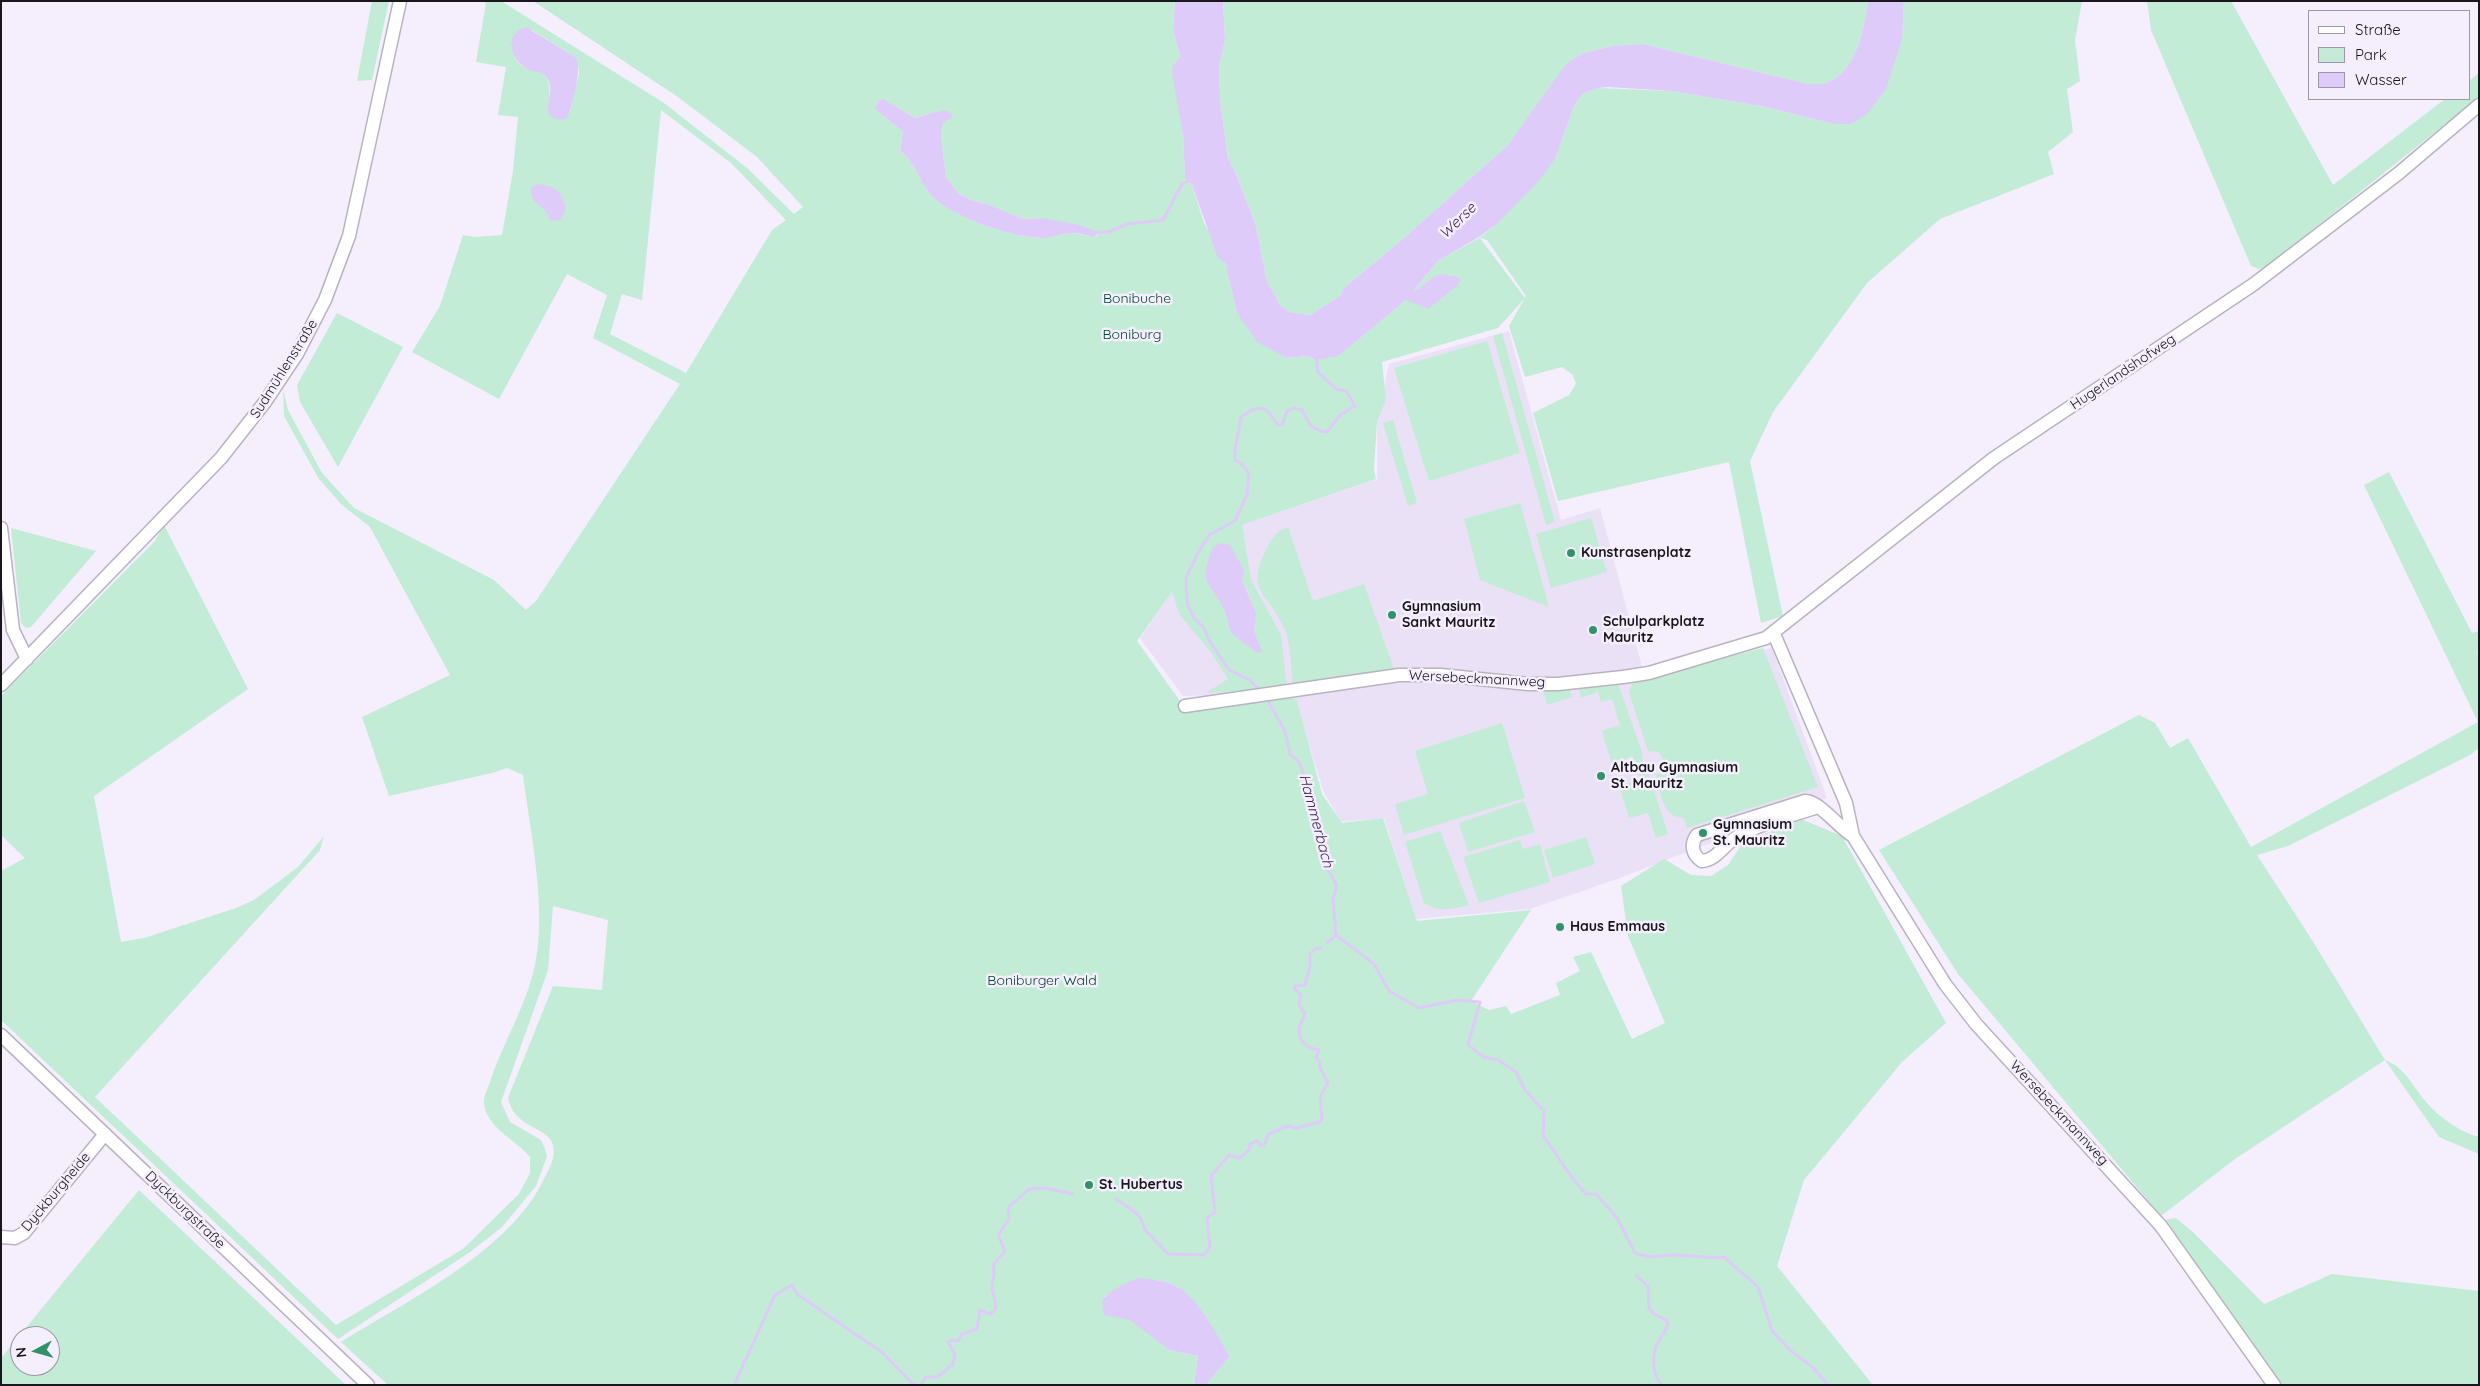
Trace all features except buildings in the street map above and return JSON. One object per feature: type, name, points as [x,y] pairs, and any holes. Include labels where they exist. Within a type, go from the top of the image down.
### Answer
[{"type":"street","name":"Sudmühlenstraße","points":[[1,685],[221,458],[265,402],[297,354],[326,300],[349,236],[400,1]]},
{"type":"street","name":"Hugerlandshofweg","points":[[1770,636],[1778,627],[1994,458],[2254,284],[2399,173],[2479,105]]},
{"type":"street","points":[[1,528],[13,630],[27,659]]},
{"type":"street","name":"Wersebeckmannweg","points":[[1185,706],[1400,675],[1441,676],[1528,684],[1558,684],[1626,677],[1649,673],[1770,636],[1846,803],[1852,836]]},
{"type":"street","points":[[1810,800],[1818,807],[1745,832],[1734,838],[1710,859],[1702,860],[1694,852],[1694,839],[1703,833],[1799,801],[1810,800]]},
{"type":"street","name":"Wersebeckmannweg","points":[[1818,807],[1852,836],[1962,1006],[2161,1226],[2274,1385]]},
{"type":"street","name":"Dyckburgstraße","points":[[1,1035],[368,1385]]},
{"type":"street","name":"Dyckburgheide","points":[[1,1237],[15,1238],[24,1233],[105,1134]]},
{"type":"shaded area","name":"Gymnasium Sankt Mauritz","points":[[1509,331],[1561,520],[1600,508],[1645,678],[1772,648],[1827,798],[1617,879],[1530,909],[1416,919],[1384,818],[1341,822],[1324,793],[1293,693],[1183,696],[1140,638],[1172,592],[1242,525],[1377,479],[1377,422],[1389,364]]},
{"type":"green space","points":[[372,1],[389,1],[372,80],[357,81]]},
{"type":"green space","points":[[482,1],[501,1],[664,103],[747,168],[794,214],[803,207],[757,157],[678,97],[533,1],[1175,1],[1173,29],[1180,57],[1173,65],[1183,135],[1185,178],[1192,185],[1204,223],[1225,262],[1237,313],[1287,358],[1308,356],[1316,360],[1338,355],[1406,300],[1454,278],[1448,275],[1430,279],[1419,289],[1413,291],[1438,261],[1479,238],[1496,225],[1555,159],[1574,106],[1582,94],[1598,88],[1671,91],[1761,106],[1834,124],[1902,39],[1904,1],[2082,1],[2075,40],[2080,81],[2067,89],[2073,132],[2048,152],[2054,174],[1940,219],[1867,283],[1773,412],[1750,461],[1783,616],[1761,623],[1729,462],[1558,501],[1533,413],[1569,395],[1576,384],[1573,375],[1562,367],[1525,377],[1509,326],[1525,298],[1498,328],[1382,362],[1386,400],[1377,421],[1374,469],[1376,479],[1242,525],[1251,580],[1281,635],[1287,688],[1206,693],[1228,679],[1210,651],[1179,614],[1172,592],[1137,641],[1180,701],[1291,695],[1297,701],[1322,794],[1342,823],[1383,818],[1417,921],[1531,910],[1471,1001],[1489,1010],[1506,1006],[1511,1014],[1560,995],[1556,983],[1580,971],[1573,957],[1591,952],[1632,1039],[1665,1023],[1628,936],[1621,886],[1664,859],[1691,875],[1711,876],[1728,865],[1744,841],[1803,820],[1842,836],[1946,1023],[1902,1062],[1804,1180],[1777,1266],[1873,1385],[1206,1385],[1230,1356],[1191,1298],[1177,1286],[1158,1280],[1119,1287],[1104,1297],[1169,1350],[1198,1356],[1194,1385],[388,1385],[341,1342],[455,1272],[483,1251],[508,1228],[529,1204],[551,1166],[554,1154],[553,1145],[545,1134],[517,1116],[511,1108],[508,1098],[553,986],[602,990],[608,920],[553,906],[548,970],[501,1102],[510,1122],[541,1140],[545,1149],[547,1156],[536,1186],[502,1227],[470,1252],[338,1339],[1,1020],[1,871],[25,858],[1,835],[1,696],[155,541],[164,525],[248,689],[94,796],[121,942],[144,938],[236,908],[254,900],[298,867],[324,836],[320,850],[95,1097],[336,1325],[463,1249],[519,1194],[530,1173],[530,1157],[496,1127],[490,1120],[484,1104],[496,1066],[529,987],[537,953],[539,932],[538,887],[523,775],[507,768],[389,796],[362,717],[450,675],[370,527],[341,504],[319,479],[284,416],[283,389],[288,410],[322,473],[354,508],[494,580],[526,610],[536,601],[680,384],[593,338],[607,295],[567,274],[499,399],[412,352],[440,306],[463,235],[475,237],[502,235],[513,171],[518,117],[498,115],[506,67],[476,62],[486,3]],"holes":[[[532,30],[577,58],[579,73],[570,112],[548,104],[550,93],[545,75],[520,64],[515,58],[511,47]],[[882,98],[915,118],[939,111],[953,117],[943,123],[941,135],[946,177],[958,193],[971,200],[990,205],[1024,219],[1042,218],[1098,233],[1096,237],[1073,233],[1046,238],[1020,235],[973,221],[946,207],[926,189],[911,163],[900,151],[903,132],[874,108]],[[661,110],[731,163],[786,220],[772,230],[686,373],[610,334],[622,294],[642,300]],[[1480,238],[1487,240],[1526,296],[1525,298]],[[1244,570],[1242,580],[1254,611],[1255,624],[1254,631],[1241,639],[1233,633],[1228,625],[1227,616],[1232,597]]]},
{"type":"green space","points":[[1223,1],[1868,1],[1861,36],[1852,58],[1838,76],[1823,84],[1808,84],[1643,44],[1612,46],[1584,53],[1571,60],[1508,145],[1404,238],[1344,288],[1340,296],[1310,315],[1289,312],[1280,305],[1267,281],[1256,226],[1236,174],[1228,159],[1220,100],[1219,67],[1225,40]]},
{"type":"green space","points":[[2147,1],[2231,1],[2333,185],[2444,100],[2470,100],[2470,80],[2479,73],[2479,97],[2262,270],[2251,266],[2151,30]]},
{"type":"green space","points":[[337,313],[403,347],[338,467],[300,402],[297,385]]},
{"type":"green space","points":[[1502,333],[1555,522],[1546,525],[1493,336]]},
{"type":"green space","points":[[1487,341],[1520,453],[1429,481],[1394,368]]},
{"type":"green space","points":[[1393,420],[1417,503],[1408,506],[1383,423]]},
{"type":"green space","points":[[2389,472],[2472,633],[2479,631],[2479,650],[2477,652],[2479,661],[2479,748],[2470,755],[2288,846],[2257,855],[2312,940],[2385,1060],[2235,1159],[2161,1216],[1958,974],[1879,850],[2139,715],[2155,723],[2170,748],[2188,738],[2251,847],[2478,722],[2364,485]]},
{"type":"green space","points":[[1520,503],[1549,607],[1480,580],[1464,519]]},
{"type":"green space","name":"Kunstrasenplatz","points":[[1591,518],[1607,572],[1551,588],[1536,534]]},
{"type":"green space","points":[[1288,527],[1313,601],[1364,584],[1396,675],[1293,687],[1290,650],[1285,630],[1258,584],[1260,563],[1267,548],[1275,535]]},
{"type":"green space","points":[[11,528],[96,551],[31,627],[26,628],[21,623]]},
{"type":"green space","points":[[1763,648],[1818,787],[1687,828],[1684,818],[1671,814],[1664,804],[1656,776],[1661,772],[1664,762],[1659,752],[1648,751],[1629,692],[1633,682]]},
{"type":"green space","points":[[1617,681],[1642,752],[1643,759],[1641,763],[1636,763],[1632,756],[1612,765],[1602,731],[1620,725],[1612,699],[1601,702],[1598,692],[1581,698],[1578,685]]},
{"type":"green space","points":[[1569,686],[1572,697],[1547,705],[1542,687]]},
{"type":"green space","points":[[1502,723],[1525,798],[1404,835],[1395,804],[1428,794],[1415,751]]},
{"type":"green space","points":[[1643,770],[1649,775],[1668,834],[1656,838],[1648,813],[1629,818],[1619,785],[1640,781],[1639,773]]},
{"type":"green space","points":[[1524,801],[1535,832],[1468,852],[1459,823]]},
{"type":"green space","points":[[1440,831],[1469,905],[1451,909],[1440,909],[1424,903],[1405,842]]},
{"type":"green space","points":[[1586,837],[1595,864],[1553,878],[1544,850]]},
{"type":"green space","points":[[1520,840],[1523,849],[1540,844],[1550,882],[1479,903],[1463,857]]},
{"type":"green space","points":[[2385,1060],[2392,1063],[2409,1078],[2427,1103],[2438,1114],[2458,1128],[2479,1137],[2479,1154],[2439,1137]]},
{"type":"green space","points":[[139,1190],[346,1385],[1,1385],[1,1358],[10,1347],[10,1376],[60,1376],[60,1326],[27,1326]]},
{"type":"green space","points":[[2176,1218],[2194,1233],[2264,1304],[2332,1274],[2479,1291],[2479,1385],[2277,1385],[2166,1220]]},
{"type":"water","name":"Werse","points":[[1175,1],[1223,1],[1225,40],[1219,67],[1220,100],[1228,159],[1236,174],[1256,226],[1267,281],[1280,305],[1289,312],[1310,315],[1340,296],[1344,288],[1404,238],[1508,145],[1563,68],[1571,60],[1584,53],[1612,46],[1643,44],[1808,84],[1823,84],[1838,76],[1852,58],[1861,36],[1868,1],[1904,1],[1902,39],[1886,89],[1867,114],[1851,124],[1834,124],[1761,106],[1671,91],[1609,87],[1598,88],[1582,94],[1574,106],[1555,159],[1537,183],[1496,225],[1438,261],[1413,291],[1441,274],[1458,277],[1460,280],[1457,286],[1428,309],[1406,300],[1338,356],[1316,360],[1308,356],[1287,358],[1257,342],[1237,313],[1225,262],[1218,258],[1192,185],[1185,178],[1183,135],[1172,73],[1173,65],[1180,57],[1173,29]]},
{"type":"water","points":[[526,27],[577,58],[576,88],[567,118],[557,119],[548,113],[550,86],[547,78],[541,73],[523,66],[514,56],[511,44],[512,39],[515,34]]},
{"type":"water","points":[[882,98],[915,118],[939,111],[948,111],[953,117],[943,123],[941,135],[946,177],[958,193],[971,200],[990,205],[1024,219],[1042,218],[1079,225],[1098,232],[1095,237],[1078,233],[1046,238],[1019,235],[973,221],[946,207],[926,189],[911,163],[900,151],[903,132],[874,108]]},
{"type":"water","points":[[539,184],[558,191],[561,195],[566,210],[560,220],[551,221],[544,209],[533,200],[530,190],[533,186]]},
{"type":"water","points":[[1221,543],[1230,545],[1244,570],[1242,580],[1256,613],[1254,631],[1262,652],[1256,653],[1232,633],[1225,611],[1207,582],[1206,570],[1208,560],[1213,547]]},
{"type":"water","points":[[1138,1278],[1167,1282],[1184,1291],[1199,1307],[1213,1328],[1230,1356],[1206,1385],[1194,1385],[1198,1356],[1169,1350],[1130,1320],[1104,1315],[1102,1301],[1105,1297],[1118,1287]]},
{"type":"waterway","points":[[1098,232],[1108,232],[1128,224],[1163,220],[1182,184],[1191,180]]},
{"type":"waterway","name":"Hammerbach","points":[[1257,688],[1250,680],[1229,670],[1210,642],[1204,628],[1194,618],[1187,603],[1186,578],[1209,535],[1235,521],[1247,495],[1249,474],[1244,466],[1235,460],[1241,417],[1252,410],[1262,408],[1268,411],[1278,425],[1282,425],[1287,411],[1293,408],[1302,410],[1314,428],[1327,432],[1340,415],[1355,406],[1346,391],[1336,389],[1318,372],[1316,355]]},
{"type":"waterway","name":"Hammerbach","points":[[1269,703],[1285,731],[1290,754],[1299,762],[1312,797],[1325,866],[1337,885],[1333,899],[1336,935],[1374,964],[1389,991],[1419,1008],[1458,1000],[1480,1002],[1468,1045],[1484,1057],[1498,1060],[1516,1072],[1525,1090],[1544,1111],[1543,1136],[1586,1194],[1596,1194],[1617,1218],[1635,1253],[1651,1257],[1673,1255],[1711,1258],[1724,1257],[1758,1287],[1772,1331],[1792,1352],[1814,1368],[1828,1385]]},
{"type":"waterway","points":[[1327,943],[1336,935]]},
{"type":"waterway","points":[[1116,1199],[1135,1212],[1141,1219],[1145,1230],[1168,1254],[1204,1255],[1210,1247],[1207,1218],[1215,1212],[1211,1176],[1229,1155],[1240,1158],[1249,1150],[1250,1144],[1257,1141],[1260,1145],[1264,1145],[1269,1134],[1288,1126],[1297,1128],[1319,1122],[1322,1119],[1320,1097],[1328,1083],[1316,1057],[1319,1050],[1305,1044],[1300,1037],[1299,1027],[1305,1013],[1299,1005],[1301,995],[1294,988],[1295,986],[1305,985],[1310,967],[1310,954],[1315,949],[1321,948]]},
{"type":"waterway","points":[[921,1385],[926,1377],[937,1377],[953,1364],[955,1354],[948,1342],[952,1340],[958,1341],[962,1334],[977,1329],[980,1310],[990,1314],[995,1310],[992,1288],[993,1265],[1005,1251],[998,1235],[1009,1219],[1008,1208],[1029,1189],[1045,1188],[1073,1194]]},
{"type":"waterway","points":[[1636,1275],[1648,1286],[1649,1308],[1654,1314],[1668,1321],[1666,1330],[1656,1347],[1654,1358],[1654,1370],[1658,1381],[1662,1385]]},
{"type":"waterway","points":[[734,1385],[775,1295],[792,1285],[797,1294],[883,1353],[916,1385]]},
{"type":"place","name":"Kunstrasenplatz","points":[[1571,553]]},
{"type":"place","name":"Gymnasium Sankt Mauritz","points":[[1392,615]]},
{"type":"place","name":"Schulparkplatz Mauritz","points":[[1593,630]]},
{"type":"place","name":"Altbau Gymnasium St. Mauritz","points":[[1601,776]]},
{"type":"place","name":"Gymnasium St. Mauritz","points":[[1703,833]]},
{"type":"place","name":"Haus Emmaus","points":[[1560,927]]},
{"type":"place","name":"St. Hubertus","points":[[1089,1185]]},
{"type":"park label","name":"Bonibuche","points":[[1137,299]]},
{"type":"park label","name":"Boniburg","points":[[1132,335]]},
{"type":"park label","name":"Boniburger Wald","points":[[1042,981]]}]
